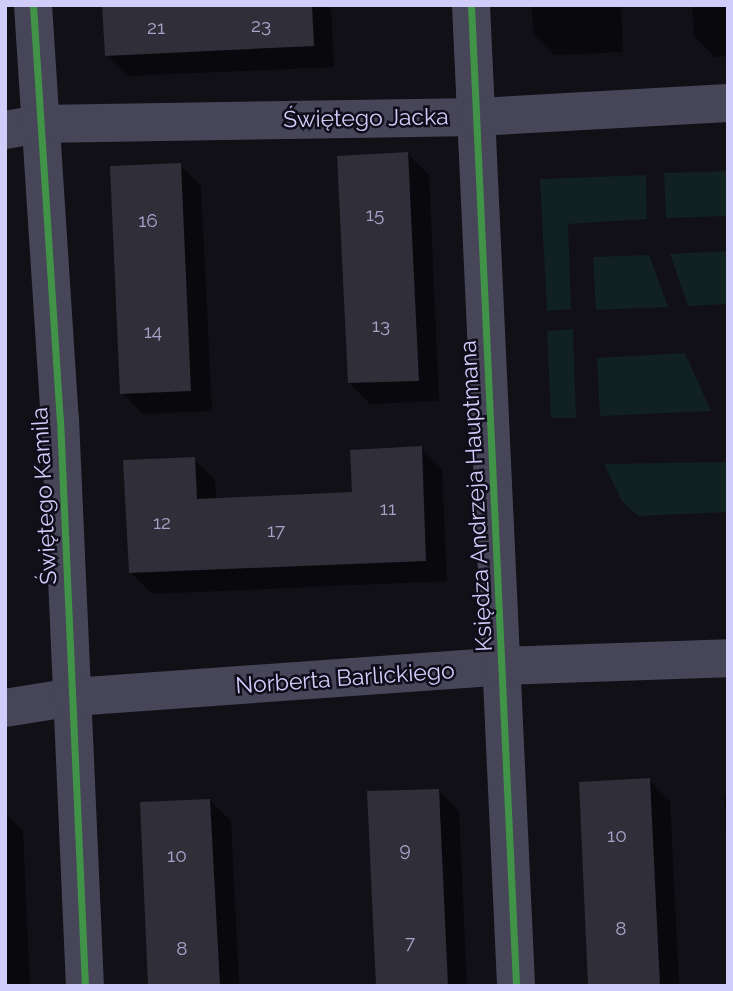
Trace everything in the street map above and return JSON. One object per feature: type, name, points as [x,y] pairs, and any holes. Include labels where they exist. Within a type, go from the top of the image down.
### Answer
[{"type":"street","name":"Świętego Kamila","points":[[33,5],[22,127],[61,419],[85,986]]},
{"type":"street","name":"Księdza Andrzeja Hauptmana","points":[[471,5],[516,986]]},
{"type":"street","name":"Świętego Jacka","points":[[22,127],[477,117],[728,103]]},
{"type":"street","name":"Norberta Barlickiego","points":[[5,708],[73,697],[503,666],[728,658]]},
{"type":"shaded area","points":[[728,171],[728,216],[666,218],[664,173]]},
{"type":"shaded area","points":[[646,175],[647,219],[568,224],[571,309],[547,311],[540,179]]},
{"type":"shaded area","points":[[728,251],[728,304],[688,306],[670,254]]},
{"type":"shaded area","points":[[649,255],[668,307],[596,310],[593,257]]},
{"type":"shaded area","points":[[573,329],[576,418],[551,418],[547,331]]},
{"type":"shaded area","points":[[685,353],[711,411],[600,416],[597,358]]},
{"type":"shaded area","points":[[728,462],[728,512],[638,516],[622,501],[604,464]]},
{"type":"building","points":[[102,5],[312,5],[314,46],[105,56]]},
{"type":"building","points":[[408,152],[419,381],[348,383],[337,156]]},
{"type":"building","points":[[181,163],[191,391],[120,394],[110,166]]},
{"type":"building","points":[[422,446],[426,561],[129,573],[123,460],[195,457],[197,499],[352,492],[350,450]]},
{"type":"building","points":[[650,778],[660,986],[588,986],[579,782]]},
{"type":"building","points":[[439,789],[448,986],[376,986],[367,791]]},
{"type":"building","points":[[210,799],[220,986],[148,986],[140,802]]},
{"type":"cycle path","points":[[33,5],[60,419],[85,986]]},
{"type":"cycle path","points":[[471,5],[516,986]]}]
